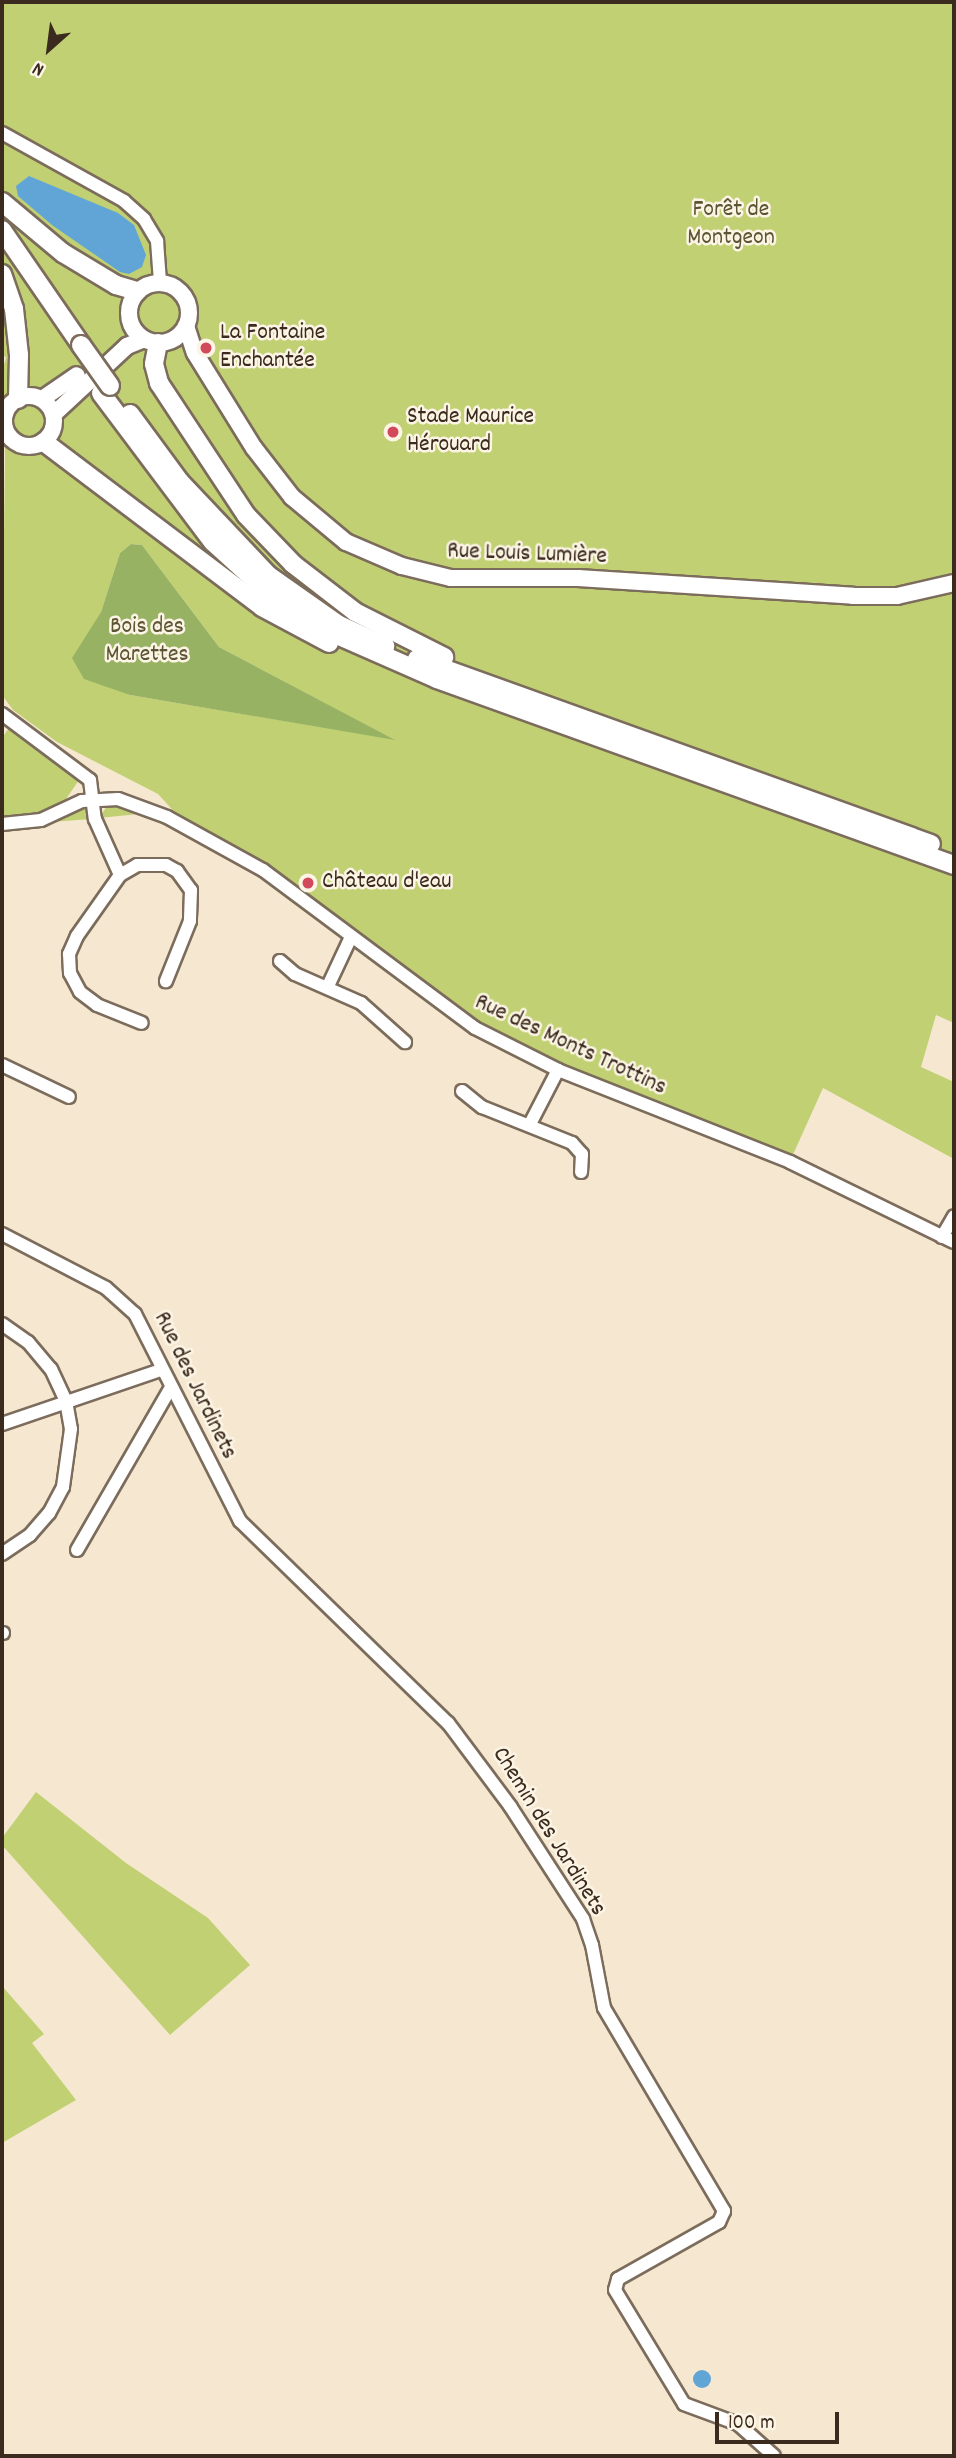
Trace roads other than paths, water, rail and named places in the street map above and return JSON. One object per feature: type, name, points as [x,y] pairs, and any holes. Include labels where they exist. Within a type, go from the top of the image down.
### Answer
[{"type":"highway","points":[[2,202],[63,253],[116,285],[137,291]]},
{"type":"highway","points":[[2,230],[77,349]]},
{"type":"highway","points":[[2,250],[106,389],[197,524],[268,592],[356,646],[540,716],[954,865]]},
{"type":"highway","points":[[2,274],[14,309],[19,355],[9,407]]},
{"type":"highway","points":[[157,341],[154,364],[159,383],[246,515],[293,564],[355,612],[416,646],[631,735]]},
{"type":"highway","points":[[106,389],[214,522],[299,599],[339,625],[412,658],[954,852]]},
{"type":"highway","points":[[44,442],[261,607],[311,635],[404,674],[540,716]]},
{"type":"main road","points":[[42,399],[54,414],[53,429],[44,442],[26,446],[4,431],[9,407],[42,399],[114,345],[130,321],[129,305],[137,291],[160,282],[185,297],[186,326],[157,341],[127,346],[54,414]]},
{"type":"main road","points":[[130,321],[157,341],[195,353]]},
{"type":"main road","name":"Rue Louis Lumière","points":[[186,326],[195,353],[254,448],[292,496],[346,542],[401,566],[451,578],[578,578],[853,596],[897,596],[954,583]]},
{"type":"street","points":[[2,133],[124,201],[144,219],[157,241],[160,282]]},
{"type":"street","points":[[2,714],[88,777],[94,800],[95,819],[120,875]]},
{"type":"street","name":"Rue des Monts Trottins","points":[[2,824],[41,820],[66,805],[94,800],[118,800],[167,817],[263,870],[439,1006],[558,1070],[790,1162],[948,1240]]},
{"type":"street","points":[[142,1023],[97,1005],[80,992],[70,973],[69,954],[77,936],[120,875],[137,865],[166,865],[177,871],[191,890],[190,921],[166,981]]},
{"type":"street","points":[[328,986],[351,937]]},
{"type":"street","points":[[279,961],[295,974],[328,986],[360,1003],[405,1042]]},
{"type":"street","points":[[2,1065],[69,1097]]},
{"type":"street","points":[[530,1124],[558,1070]]},
{"type":"street","points":[[462,1091],[482,1107],[572,1143],[582,1154],[581,1172]]},
{"type":"street","points":[[948,1240],[954,1216]]},
{"type":"street","name":"Rue des Jardinets","points":[[2,1234],[123,1299],[135,1314],[230,1505]]},
{"type":"street","points":[[2,1324],[28,1342],[51,1369],[66,1401],[70,1459],[62,1487],[30,1535],[2,1554]]},
{"type":"street","points":[[2,1424],[161,1370]]},
{"type":"street","points":[[77,1550],[170,1389]]},
{"type":"street","name":"Chemin des Jardinets","points":[[230,1505],[253,1536],[469,1748],[583,1919],[593,1945],[604,2008],[724,2211],[719,2221],[615,2283],[684,2404],[696,2411],[738,2424],[774,2456]]},
{"type":"water","points":[[29,176],[118,213],[134,225],[146,255],[142,267],[129,274],[120,272],[52,225],[18,196],[16,186]]},
{"type":"water","points":[[702,2370],[708,2373],[711,2379],[708,2385],[702,2388],[696,2385],[693,2379],[696,2373]]},
{"type":"place","name":"La Fontaine Enchantée","points":[[206,348]]},
{"type":"place","name":"Stade Maurice Hérouard","points":[[393,432]]},
{"type":"place","name":"Château d'eau","points":[[308,883]]},
{"type":"park label","name":"Forêt de Montgeon","points":[[731,225]]},
{"type":"park label","name":"Bois des Marettes","points":[[147,642]]}]
